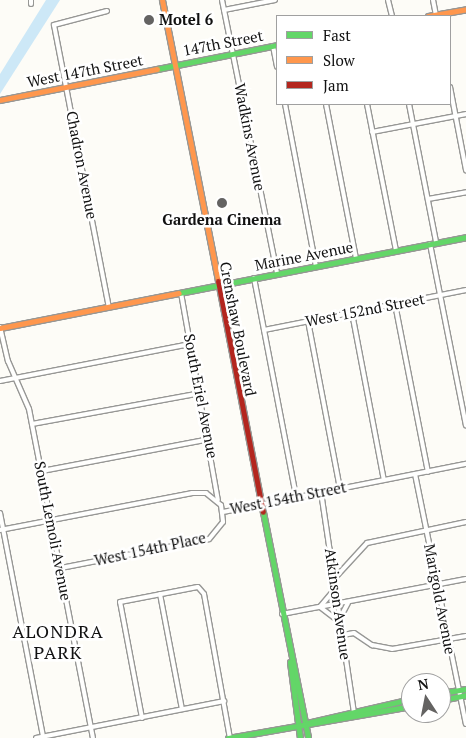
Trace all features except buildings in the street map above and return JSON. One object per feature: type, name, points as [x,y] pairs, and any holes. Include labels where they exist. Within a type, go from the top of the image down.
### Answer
[{"type":"main road","name":"Crenshaw Boulevard","points":[[162,0],[290,662],[308,738]]},
{"type":"main road","points":[[436,15],[466,9]]},
{"type":"main road","name":"147th Street","points":[[174,66],[275,46]]},
{"type":"main road","name":"West 147th Street","points":[[0,100],[174,66]]},
{"type":"main road","name":"Marine Avenue","points":[[0,327],[466,237]]},
{"type":"main road","name":"Crenshaw Boulevard","points":[[290,662],[300,738]]},
{"type":"main road","points":[[451,691],[466,688]]},
{"type":"main road","points":[[451,698],[466,695]]},
{"type":"main road","points":[[229,738],[355,713],[401,702]]},
{"type":"main road","points":[[355,713],[401,707]]},
{"type":"street","name":"Wadkins Avenue","points":[[222,0],[277,274]]},
{"type":"street","points":[[224,10],[275,0]]},
{"type":"street","points":[[388,0],[392,15]]},
{"type":"street","points":[[433,0],[436,15]]},
{"type":"street","name":"Chadron Avenue","points":[[107,11],[55,23],[109,306]]},
{"type":"street","points":[[451,93],[466,170]]},
{"type":"street","points":[[284,105],[316,266]]},
{"type":"street","points":[[326,105],[356,258]]},
{"type":"street","points":[[367,105],[396,250]]},
{"type":"street","points":[[409,105],[436,242]]},
{"type":"street","points":[[372,132],[466,114]]},
{"type":"street","points":[[428,199],[466,192]]},
{"type":"street","points":[[430,244],[466,425]]},
{"type":"street","points":[[254,278],[296,498]]},
{"type":"street","name":"West 152nd Street","points":[[264,330],[466,290]]},
{"type":"street","name":"South Eriel Avenue","points":[[181,293],[210,439],[218,500]]},
{"type":"street","points":[[396,304],[428,472]]},
{"type":"street","points":[[352,313],[384,480]]},
{"type":"street","points":[[308,321],[340,489]]},
{"type":"street","name":"South Lemoli Avenue","points":[[0,327],[32,424],[93,738]]},
{"type":"street","points":[[0,381],[191,344]]},
{"type":"street","points":[[32,424],[200,393]]},
{"type":"street","points":[[42,471],[210,439]]},
{"type":"street","name":"West 154th Street","points":[[2,530],[192,492],[218,500],[223,512],[466,464]]},
{"type":"street","name":"Marigold Avenue","points":[[415,474],[458,697],[466,724]]},
{"type":"street","name":"Atkinson Avenue","points":[[321,492],[355,713]]},
{"type":"street","name":"West 154th Place","points":[[61,568],[209,539],[220,529],[223,512]]},
{"type":"street","points":[[0,514],[43,737]]},
{"type":"street","points":[[334,579],[367,543],[466,522]]},
{"type":"street","points":[[281,614],[338,605],[466,579]]},
{"type":"street","points":[[142,718],[120,602],[193,587],[204,594],[229,738]]},
{"type":"street","points":[[320,607],[335,589]]},
{"type":"street","points":[[160,594],[182,709]]},
{"type":"street","points":[[320,607],[340,620],[349,602]]},
{"type":"street","points":[[343,635],[354,633],[372,645],[392,649],[466,636]]},
{"type":"street","points":[[36,738],[224,701]]},
{"type":"water","points":[[46,0],[60,0],[0,94],[0,74]]},
{"type":"traffic: fast","points":[[157,69],[276,45]]},
{"type":"traffic: fast","points":[[179,293],[466,237]]},
{"type":"traffic: fast","points":[[263,512],[308,738]]},
{"type":"traffic: fast","points":[[290,662],[300,738]]},
{"type":"traffic: fast","points":[[451,691],[466,689]]},
{"type":"traffic: fast","points":[[451,698],[466,695]]},
{"type":"traffic: fast","points":[[307,723],[401,701]]},
{"type":"traffic: fast","points":[[228,738],[401,708]]},
{"type":"traffic: slow","points":[[162,0],[218,281]]},
{"type":"traffic: slow","points":[[433,15],[466,9]]},
{"type":"traffic: slow","points":[[0,100],[157,69]]},
{"type":"traffic: slow","points":[[0,328],[179,293]]},
{"type":"traffic: jam","points":[[218,281],[263,512]]},
{"type":"place","name":"Motel 6","points":[[149,20]]},
{"type":"place","name":"Gardena Cinema","points":[[222,203]]},
{"type":"district","name":"ALONDRA PARK","points":[[58,642]]}]
